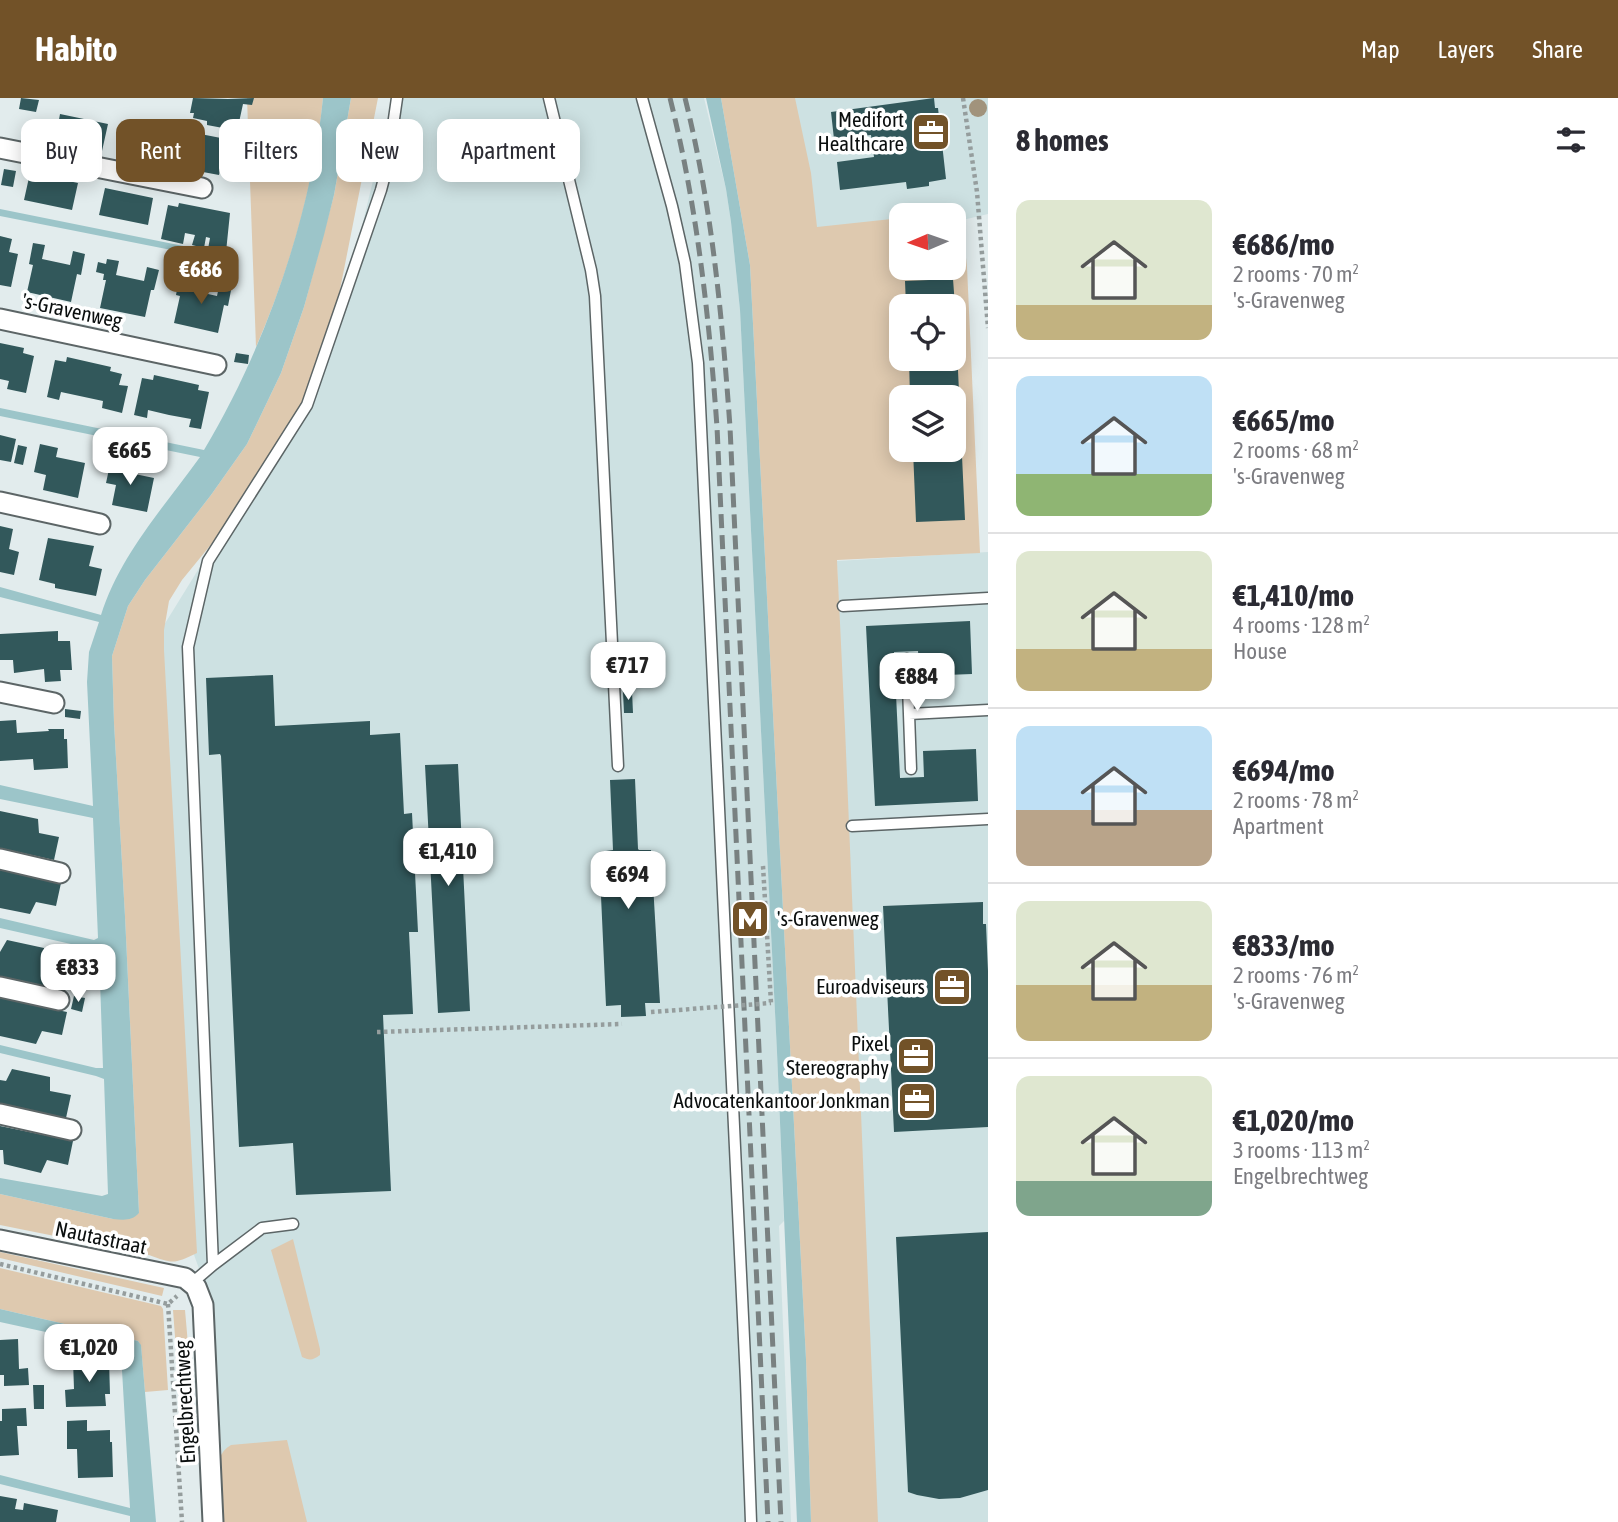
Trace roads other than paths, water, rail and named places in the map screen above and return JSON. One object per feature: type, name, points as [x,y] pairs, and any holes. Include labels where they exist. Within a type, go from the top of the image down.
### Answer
[{"type":"street","points":[[0,148],[202,188]]},
{"type":"street","name":"'s-Gravenweg","points":[[0,319],[216,365]]},
{"type":"street","points":[[0,502],[100,524]]},
{"type":"street","points":[[0,692],[54,703]]},
{"type":"street","points":[[0,859],[60,873]]},
{"type":"street","points":[[0,987],[59,1000]]},
{"type":"street","points":[[0,1114],[72,1130]]},
{"type":"street","name":"Nautastraat","points":[[0,1240],[185,1278],[191,1283]]},
{"type":"street","name":"Engelbrechtweg","points":[[191,1283],[200,1295],[203,1305],[213,1522]]},
{"type":"lane","points":[[213,1265],[188,647],[208,561],[307,405],[381,190],[397,98]]},
{"type":"lane","points":[[549,98],[595,296],[618,766]]},
{"type":"lane","points":[[642,98],[685,263],[698,363],[751,1522]]},
{"type":"lane","points":[[843,606],[988,598]]},
{"type":"lane","points":[[907,659],[911,769]]},
{"type":"lane","points":[[909,714],[988,710]]},
{"type":"lane","points":[[852,826],[988,819]]},
{"type":"lane","points":[[191,1283],[262,1228],[293,1224]]},
{"type":"water","points":[[323,98],[351,98],[347,119],[336,119],[334,195],[304,307],[281,373],[247,444],[128,606],[112,656],[139,1213],[131,1219],[113,1219],[0,1194],[0,1178],[102,1196],[108,1194],[104,1079],[0,1053],[0,1045],[103,1068],[99,951],[0,928],[0,918],[94,940],[98,938],[93,818],[0,799],[0,785],[93,806],[87,682],[89,652],[99,622],[0,597],[0,587],[101,615],[119,572],[131,552],[200,457],[0,416],[0,408],[204,450],[247,369],[265,325],[296,235],[309,182],[322,182],[320,119]]},
{"type":"water","points":[[706,98],[721,98],[750,265],[806,1359],[811,1522],[797,1522],[777,1052],[740,310],[726,189]]},
{"type":"water","points":[[0,209],[233,256],[232,262],[0,216]]},
{"type":"water","points":[[0,1309],[138,1341],[141,1345],[156,1522],[130,1522],[130,1516],[0,1484],[0,1475],[130,1508],[119,1348],[0,1322]]},
{"type":"railway","points":[[670,98],[688,179],[701,261],[717,427],[768,1522]]},
{"type":"railway","points":[[685,98],[715,261],[730,427],[781,1522]]},
{"type":"place","name":"Medifort Healthcare","points":[[931,132]]},
{"type":"place","name":"'s-Gravenweg","points":[[750,919]]},
{"type":"place","name":"Euroadviseurs","points":[[952,987]]},
{"type":"place","name":"Pixel Stereography","points":[[916,1056]]},
{"type":"place","name":"Advocatenkantoor Jonkman","points":[[917,1101]]}]
